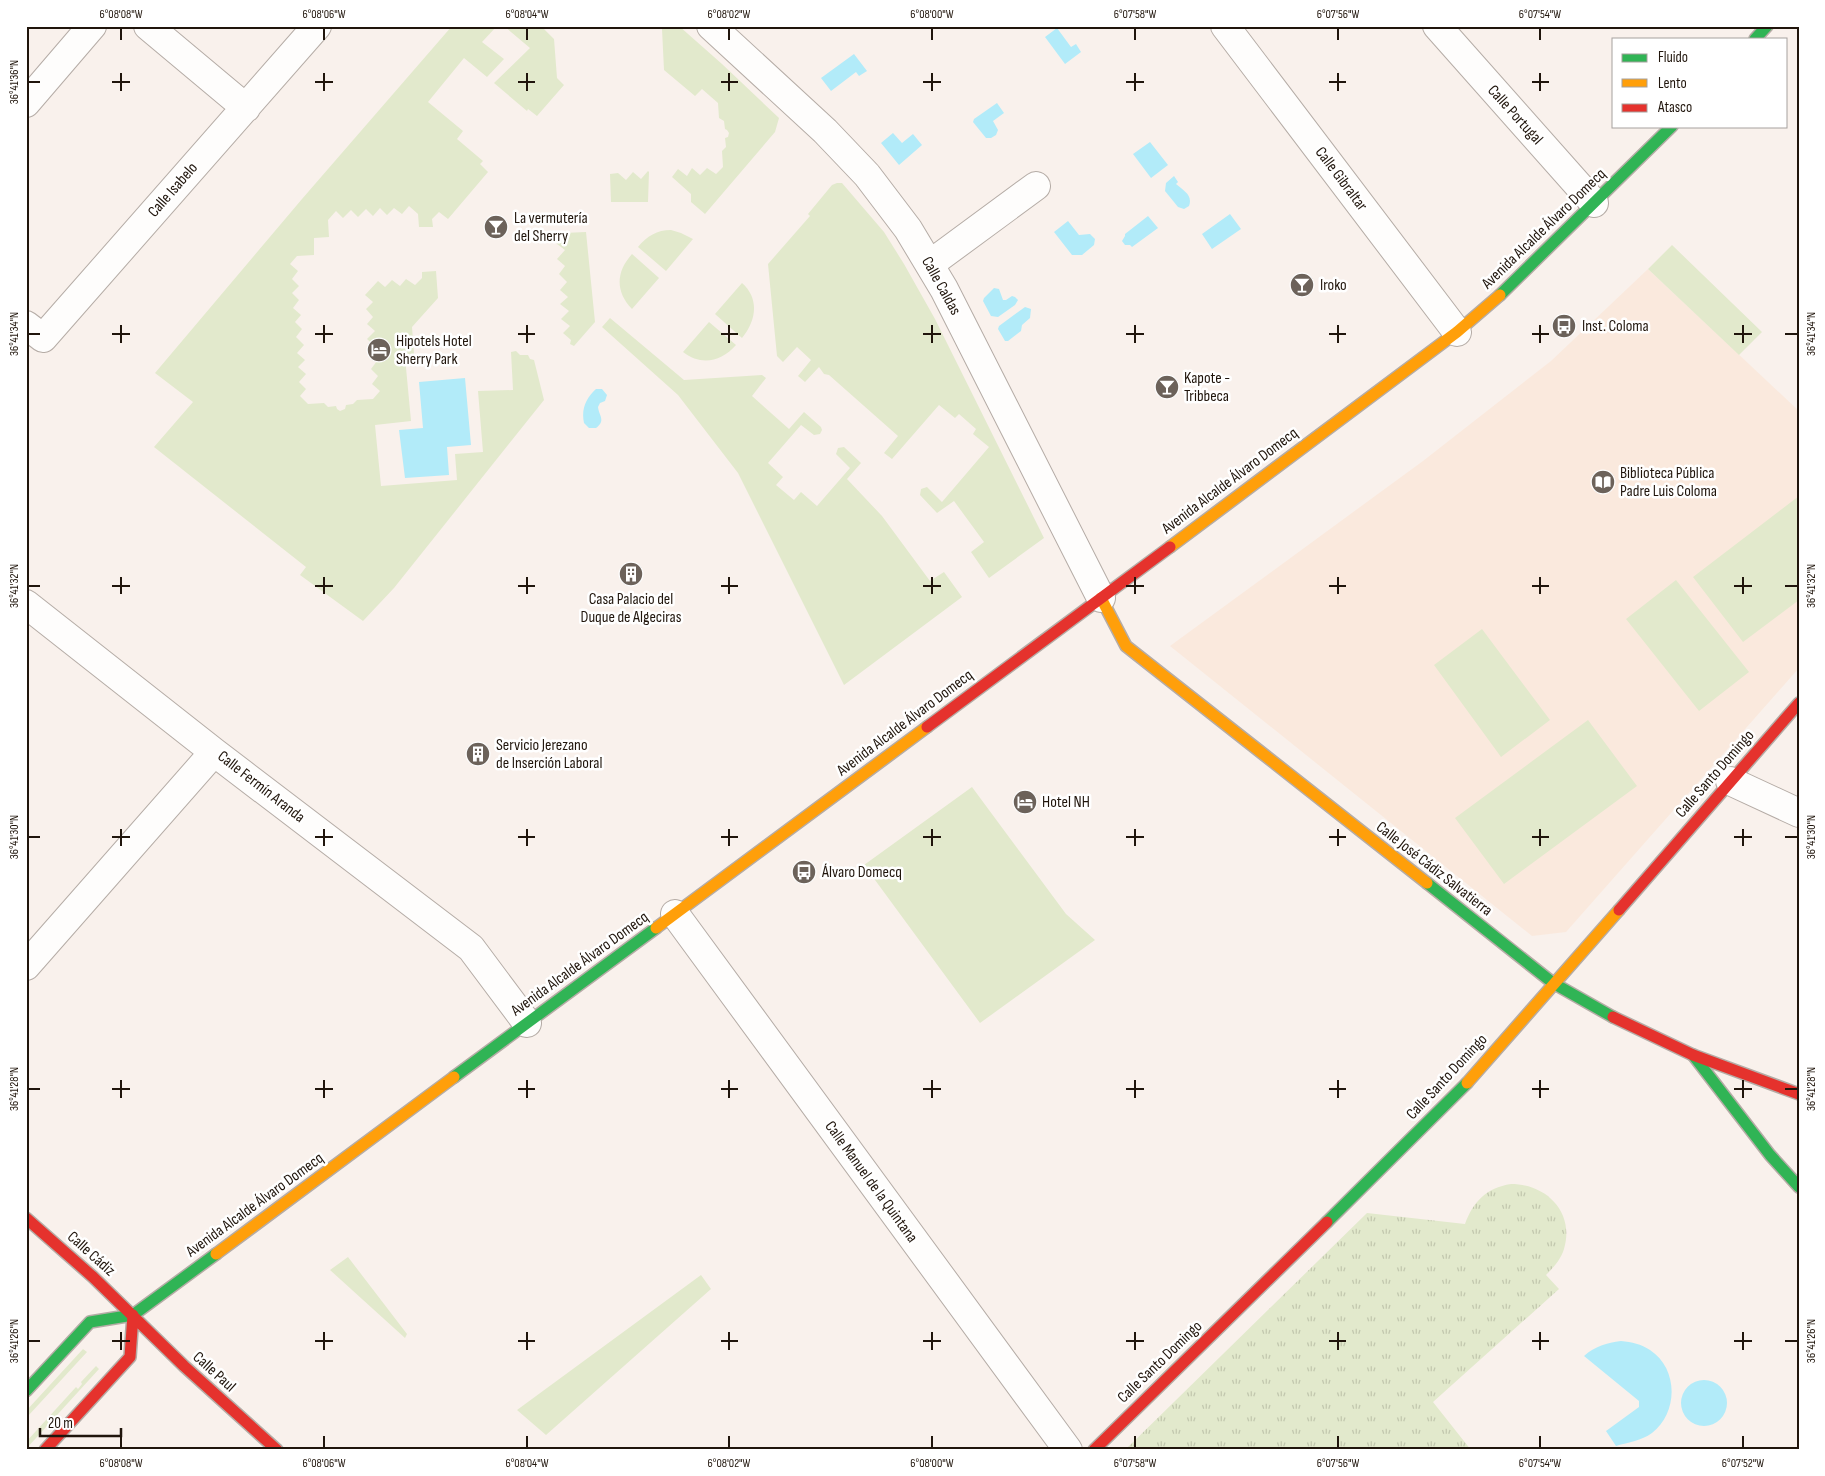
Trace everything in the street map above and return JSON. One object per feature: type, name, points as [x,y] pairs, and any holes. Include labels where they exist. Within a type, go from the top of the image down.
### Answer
[{"type":"street","points":[[26,103],[92,26]]},
{"type":"street","points":[[148,26],[246,108]]},
{"type":"street","name":"Calle Isabelo","points":[[26,325],[43,338],[317,26]]},
{"type":"street","name":"Calle Caldas","points":[[711,26],[808,114],[866,175],[908,229],[944,289],[1101,598]]},
{"type":"street","name":"Calle Gibraltar","points":[[1225,26],[1457,332]]},
{"type":"street","name":"Calle Portugal","points":[[1436,26],[1594,203]]},
{"type":"street","points":[[1756,38],[1767,26]]},
{"type":"street","name":"Avenida Alcalde Álvaro Domecq","points":[[133,1315],[1457,332],[1515,282],[1670,128]]},
{"type":"street","points":[[930,264],[1036,186]]},
{"type":"street","name":"Calle José Cádiz Salvatierra","points":[[1101,598],[1126,646],[1553,983],[1620,1021],[1693,1055],[1799,1094]]},
{"type":"street","name":"Calle Fermín Aranda","points":[[26,604],[214,752],[471,948],[527,1023]]},
{"type":"street","name":"Calle Santo Domingo","points":[[1094,1450],[1463,1088],[1799,703]]},
{"type":"street","points":[[26,966],[214,752]]},
{"type":"street","points":[[1730,781],[1799,813]]},
{"type":"street","name":"Calle Manuel de la Quintana","points":[[675,914],[1068,1450]]},
{"type":"street","points":[[1693,1055],[1770,1155],[1799,1187]]},
{"type":"street","name":"Calle Cádiz","points":[[26,1218],[133,1315]]},
{"type":"street","points":[[26,1391],[90,1322],[133,1315],[130,1357],[45,1450]]},
{"type":"street","name":"Calle Paul","points":[[133,1315],[184,1366],[277,1450]]},
{"type":"shaded area","points":[[1648,269],[1799,411],[1799,668],[1566,932],[1532,936],[1170,646],[1423,461],[1551,361]]},
{"type":"green space","points":[[452,26],[497,26],[482,42],[504,59],[487,77],[464,58],[428,102],[463,131],[457,139],[483,161],[480,164],[488,172],[448,219],[439,212],[432,219],[433,227],[419,227],[418,214],[409,206],[402,214],[394,208],[387,215],[380,208],[373,216],[366,209],[358,217],[351,210],[343,218],[336,211],[328,220],[329,237],[314,238],[314,255],[297,256],[290,264],[298,271],[292,279],[299,286],[292,293],[299,300],[293,308],[301,315],[295,322],[302,329],[296,337],[304,345],[297,353],[305,360],[298,367],[306,374],[299,382],[306,389],[300,396],[308,404],[324,403],[328,407],[336,406],[340,411],[345,409],[346,405],[353,404],[357,400],[373,399],[380,391],[372,384],[378,376],[371,369],[377,361],[369,355],[376,347],[367,339],[375,331],[367,324],[373,317],[366,309],[373,302],[365,295],[378,281],[385,287],[392,280],[400,286],[406,279],[415,285],[422,278],[422,272],[436,271],[438,298],[412,327],[414,354],[405,357],[411,421],[375,425],[381,486],[457,480],[455,454],[483,452],[478,391],[513,390],[511,352],[516,351],[520,355],[528,355],[530,359],[534,360],[544,400],[394,588],[363,621],[300,575],[306,567],[154,447],[193,402],[155,373]]},
{"type":"green space","points":[[504,26],[541,26],[554,39],[557,78],[564,85],[537,116],[528,109],[527,111],[494,83],[530,48]]},
{"type":"green space","points":[[659,26],[679,26],[779,118],[775,132],[705,214],[691,202],[691,194],[672,177],[678,169],[687,176],[692,168],[700,175],[707,168],[716,174],[723,167],[722,151],[726,147],[725,138],[728,137],[729,133],[725,129],[724,121],[719,118],[718,103],[702,89],[695,96],[664,70],[662,29]]},
{"type":"green space","points":[[648,171],[648,202],[611,202],[610,174],[618,173],[626,180],[633,172],[641,179]]},
{"type":"green space","points":[[842,183],[884,232],[904,264],[935,319],[1044,538],[989,578],[971,552],[984,542],[954,501],[937,513],[920,495],[921,489],[927,487],[942,502],[989,447],[973,434],[976,429],[959,414],[955,418],[939,405],[892,459],[884,453],[898,436],[829,375],[824,374],[819,367],[805,382],[798,376],[811,360],[797,347],[783,362],[777,356],[768,264],[810,216],[808,214],[832,185]]},
{"type":"green space","points":[[671,230],[693,239],[666,271],[638,247],[653,234]]},
{"type":"green space","points":[[586,232],[595,322],[574,346],[570,344],[571,340],[563,333],[570,326],[561,319],[569,311],[560,304],[568,297],[560,290],[567,282],[559,274],[565,266],[557,259],[565,250],[557,244],[556,235]]},
{"type":"green space","points":[[1672,245],[1762,332],[1739,355],[1648,269]]},
{"type":"green space","points":[[632,254],[659,278],[632,309],[626,302],[620,288],[620,275]]},
{"type":"green space","points":[[742,283],[752,296],[754,310],[747,331],[742,338],[715,314]]},
{"type":"green space","points":[[610,318],[684,380],[762,375],[766,378],[752,396],[789,429],[804,412],[822,430],[820,434],[814,435],[801,425],[768,463],[783,477],[776,485],[794,500],[801,492],[817,506],[850,468],[836,454],[838,448],[844,447],[861,463],[847,479],[882,516],[930,581],[944,572],[962,597],[844,685],[738,473],[678,395],[602,327]]},
{"type":"green space","points":[[709,322],[736,345],[724,355],[711,360],[697,359],[683,352]]},
{"type":"green space","points":[[1799,496],[1799,600],[1743,642],[1693,577]]},
{"type":"green space","points":[[1676,580],[1749,672],[1699,711],[1626,619]]},
{"type":"green space","points":[[1482,629],[1550,720],[1501,757],[1434,665]]},
{"type":"green space","points":[[1588,720],[1637,786],[1504,884],[1455,818]]},
{"type":"green space","points":[[972,787],[1066,914],[1095,940],[980,1023],[864,865]]},
{"type":"green space","points":[[1511,1184],[1524,1185],[1536,1189],[1555,1203],[1561,1212],[1565,1223],[1564,1249],[1557,1263],[1546,1275],[1559,1289],[1433,1402],[1471,1450],[1125,1450],[1367,1213],[1465,1224],[1472,1209],[1482,1197],[1494,1189]]},
{"type":"green space","points":[[348,1257],[407,1334],[405,1338],[330,1270]]},
{"type":"green space","points":[[701,1275],[711,1289],[546,1435],[517,1410]]},
{"type":"green space","points":[[83,1349],[87,1352],[26,1416],[26,1411]]},
{"type":"green space","points":[[96,1366],[99,1369],[26,1449],[26,1442],[76,1387],[78,1389],[82,1384],[81,1382]]},
{"type":"water","points":[[1057,28],[1071,47],[1076,44],[1081,52],[1065,64],[1045,37]]},
{"type":"water","points":[[854,54],[867,71],[859,76],[856,72],[831,91],[821,78]]},
{"type":"water","points":[[997,103],[1004,113],[993,121],[998,130],[996,135],[986,138],[973,122],[974,119]]},
{"type":"water","points":[[893,133],[902,143],[913,134],[922,145],[899,165],[881,143]]},
{"type":"water","points":[[1150,142],[1168,165],[1151,178],[1133,154]]},
{"type":"water","points":[[1174,176],[1178,182],[1176,184],[1187,193],[1190,199],[1189,206],[1184,209],[1178,207],[1165,191],[1166,183]]},
{"type":"water","points":[[1230,214],[1241,229],[1212,249],[1202,234]]},
{"type":"water","points":[[1148,216],[1158,228],[1132,247],[1125,245],[1122,241],[1125,234]]},
{"type":"water","points":[[1068,221],[1079,235],[1090,234],[1095,239],[1094,245],[1082,255],[1072,255],[1054,232]]},
{"type":"water","points":[[994,288],[999,289],[1003,300],[1012,296],[1018,300],[1015,305],[998,317],[991,316],[983,301]]},
{"type":"water","points":[[1025,307],[1031,309],[1030,318],[1022,325],[1021,331],[1008,341],[1005,341],[998,329],[999,326]]},
{"type":"water","points":[[465,378],[471,445],[447,447],[449,475],[405,478],[399,430],[423,428],[419,382]]},
{"type":"water","points":[[596,389],[602,389],[607,395],[605,401],[600,403],[598,407],[601,423],[596,428],[589,428],[584,423],[584,408],[589,396]]},
{"type":"water","points":[[1621,1341],[1643,1346],[1659,1358],[1666,1368],[1672,1391],[1667,1414],[1652,1433],[1639,1440],[1616,1446],[1606,1431],[1639,1407],[1639,1401],[1584,1356],[1601,1345]]},
{"type":"water","points":[[1699,1380],[1709,1380],[1721,1386],[1726,1394],[1726,1412],[1721,1420],[1713,1425],[1699,1426],[1691,1423],[1684,1416],[1681,1408],[1681,1398],[1684,1390],[1691,1383]]},
{"type":"traffic: fast","points":[[1756,38],[1767,26]]},
{"type":"traffic: fast","points":[[1500,295],[1670,128]]},
{"type":"traffic: fast","points":[[1427,883],[1553,983],[1613,1017]]},
{"type":"traffic: fast","points":[[454,1077],[656,928]]},
{"type":"traffic: fast","points":[[1693,1055],[1770,1155],[1799,1187]]},
{"type":"traffic: fast","points":[[1327,1222],[1467,1083]]},
{"type":"traffic: fast","points":[[26,1391],[90,1322],[133,1315],[216,1254]]},
{"type":"traffic: slow","points":[[1170,547],[1457,332],[1500,295]]},
{"type":"traffic: slow","points":[[1101,598],[1126,646],[1427,883]]},
{"type":"traffic: slow","points":[[656,928],[927,727]]},
{"type":"traffic: slow","points":[[1467,1083],[1619,910]]},
{"type":"traffic: slow","points":[[216,1254],[454,1077]]},
{"type":"traffic: jam","points":[[927,727],[1170,547]]},
{"type":"traffic: jam","points":[[1619,910],[1799,703]]},
{"type":"traffic: jam","points":[[1613,1017],[1693,1055],[1799,1094]]},
{"type":"traffic: jam","points":[[26,1218],[93,1277],[184,1366],[277,1450]]},
{"type":"traffic: jam","points":[[1094,1450],[1327,1222]]},
{"type":"traffic: jam","points":[[45,1450],[130,1357],[133,1315]]},
{"type":"place","name":"La vermutería del Sherry","points":[[496,227]]},
{"type":"place","name":"Iroko","points":[[1302,285]]},
{"type":"place","name":"Inst. Coloma","points":[[1564,326]]},
{"type":"place","name":"Hipotels Hotel Sherry Park","points":[[379,350]]},
{"type":"place","name":"Kapote - Tribbeca","points":[[1167,387]]},
{"type":"place","name":"Biblioteca Pública Padre Luis Coloma","points":[[1603,482]]},
{"type":"place","name":"Casa Palacio del Duque de Algeciras","points":[[631,574]]},
{"type":"place","name":"Servicio Jerezano de Inserción Laboral","points":[[478,754]]},
{"type":"place","name":"Hotel NH","points":[[1025,802]]},
{"type":"place","name":"Álvaro Domecq","points":[[804,872]]}]
